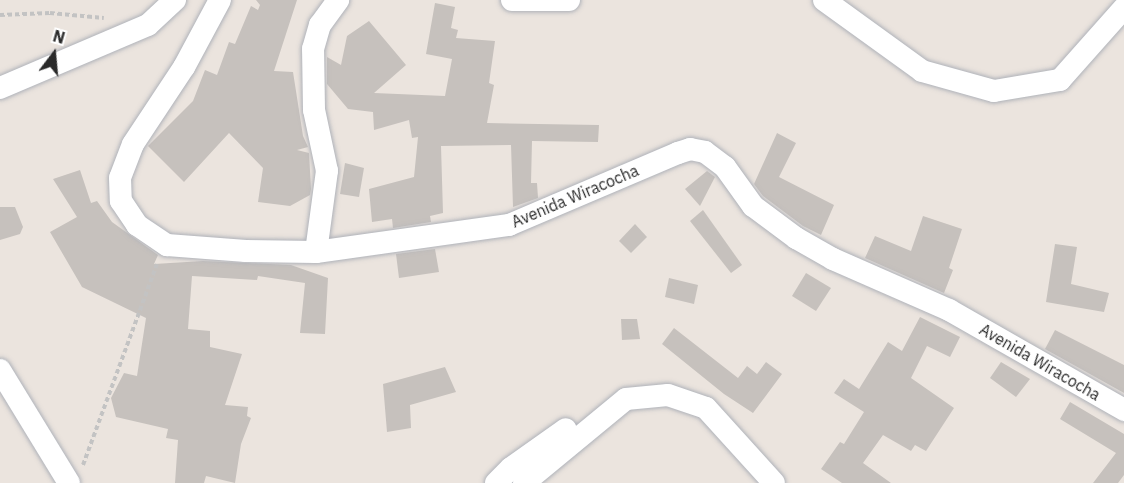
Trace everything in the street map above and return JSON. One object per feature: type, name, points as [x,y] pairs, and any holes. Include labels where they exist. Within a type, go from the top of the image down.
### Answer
[{"type":"street","points":[[0,88],[148,25],[175,0]]},
{"type":"street","name":"Avenida Wiracocha","points":[[220,0],[184,67],[133,144],[120,178],[121,201],[137,225],[167,245],[246,251],[316,252],[509,225],[690,149],[705,152],[725,167],[753,206],[796,238],[833,259],[948,310],[1124,410]]},
{"type":"street","points":[[316,252],[327,171],[314,110],[313,49],[320,25],[338,0]]},
{"type":"street","points":[[512,0],[565,0]]},
{"type":"street","points":[[824,0],[922,71],[994,91],[1060,80],[1124,8]]},
{"type":"street","points":[[0,370],[75,478]]},
{"type":"street","points":[[496,483],[511,468],[591,411],[626,399],[668,395],[706,408],[774,483]]},
{"type":"street","points":[[524,483],[626,399]]},
{"type":"path","points":[[0,15],[50,13],[99,19],[110,17]]},
{"type":"path","points":[[75,478],[162,248],[167,245]]},
{"type":"building","points":[[256,0],[297,0],[274,71],[293,72],[303,136],[308,147],[297,150],[309,153],[310,195],[290,206],[258,202],[263,168],[229,133],[184,182],[148,146],[193,101],[205,70],[217,75],[229,42],[235,44],[251,6],[258,10],[260,5]]},
{"type":"building","points":[[435,3],[455,7],[451,28],[458,30],[456,38],[495,41],[489,83],[494,85],[487,123],[599,125],[598,142],[532,141],[531,183],[537,183],[538,198],[513,207],[511,145],[441,146],[443,213],[430,216],[431,222],[393,228],[392,219],[372,222],[369,189],[414,177],[418,137],[412,138],[409,120],[374,130],[373,112],[348,109],[327,84],[327,57],[341,65],[347,36],[369,21],[406,65],[374,93],[445,96],[452,59],[426,54]]},
{"type":"building","points":[[777,133],[796,143],[779,177],[834,205],[821,235],[803,226],[763,196],[754,184]]},
{"type":"building","points":[[345,163],[364,168],[359,197],[340,194]]},
{"type":"building","points":[[80,170],[91,203],[97,201],[112,222],[158,255],[154,264],[203,261],[291,265],[328,278],[325,334],[300,333],[305,283],[258,276],[257,280],[192,276],[188,329],[210,331],[210,347],[242,354],[225,405],[248,407],[247,416],[251,418],[241,444],[235,483],[206,476],[204,483],[175,483],[178,440],[166,438],[168,429],[116,417],[111,398],[124,373],[137,376],[146,318],[82,287],[50,232],[77,217],[53,179]]},
{"type":"building","points":[[707,171],[715,177],[700,206],[685,189]]},
{"type":"building","points":[[0,207],[15,207],[23,227],[20,234],[0,240]]},
{"type":"building","points":[[703,210],[742,265],[731,273],[690,221]]},
{"type":"building","points":[[923,216],[962,229],[949,268],[953,270],[944,293],[865,258],[875,236],[911,251]]},
{"type":"building","points":[[635,224],[647,237],[631,253],[619,241]]},
{"type":"building","points":[[1055,244],[1077,247],[1071,284],[1109,293],[1104,312],[1046,302]]},
{"type":"building","points":[[435,249],[439,272],[399,278],[396,254]]},
{"type":"building","points":[[806,273],[831,288],[816,311],[792,296]]},
{"type":"building","points":[[669,278],[698,285],[694,304],[665,297]]},
{"type":"building","points":[[920,317],[960,337],[950,357],[927,346],[911,378],[954,408],[926,451],[915,445],[911,451],[883,435],[863,463],[891,483],[842,483],[821,469],[840,442],[844,444],[864,412],[834,393],[844,379],[859,389],[888,342],[902,351]]},
{"type":"building","points":[[621,319],[637,319],[640,339],[622,340]]},
{"type":"building","points":[[674,328],[738,378],[747,366],[757,374],[766,362],[782,374],[753,413],[724,394],[662,344]]},
{"type":"building","points":[[1055,330],[1124,365],[1124,393],[1045,349]]},
{"type":"building","points":[[1001,362],[1030,379],[1016,397],[990,378]]},
{"type":"building","points":[[445,367],[456,392],[410,405],[411,428],[387,432],[383,384]]},
{"type":"building","points":[[1070,402],[1124,434],[1124,475],[1118,483],[1093,483],[1116,453],[1060,419]]}]
